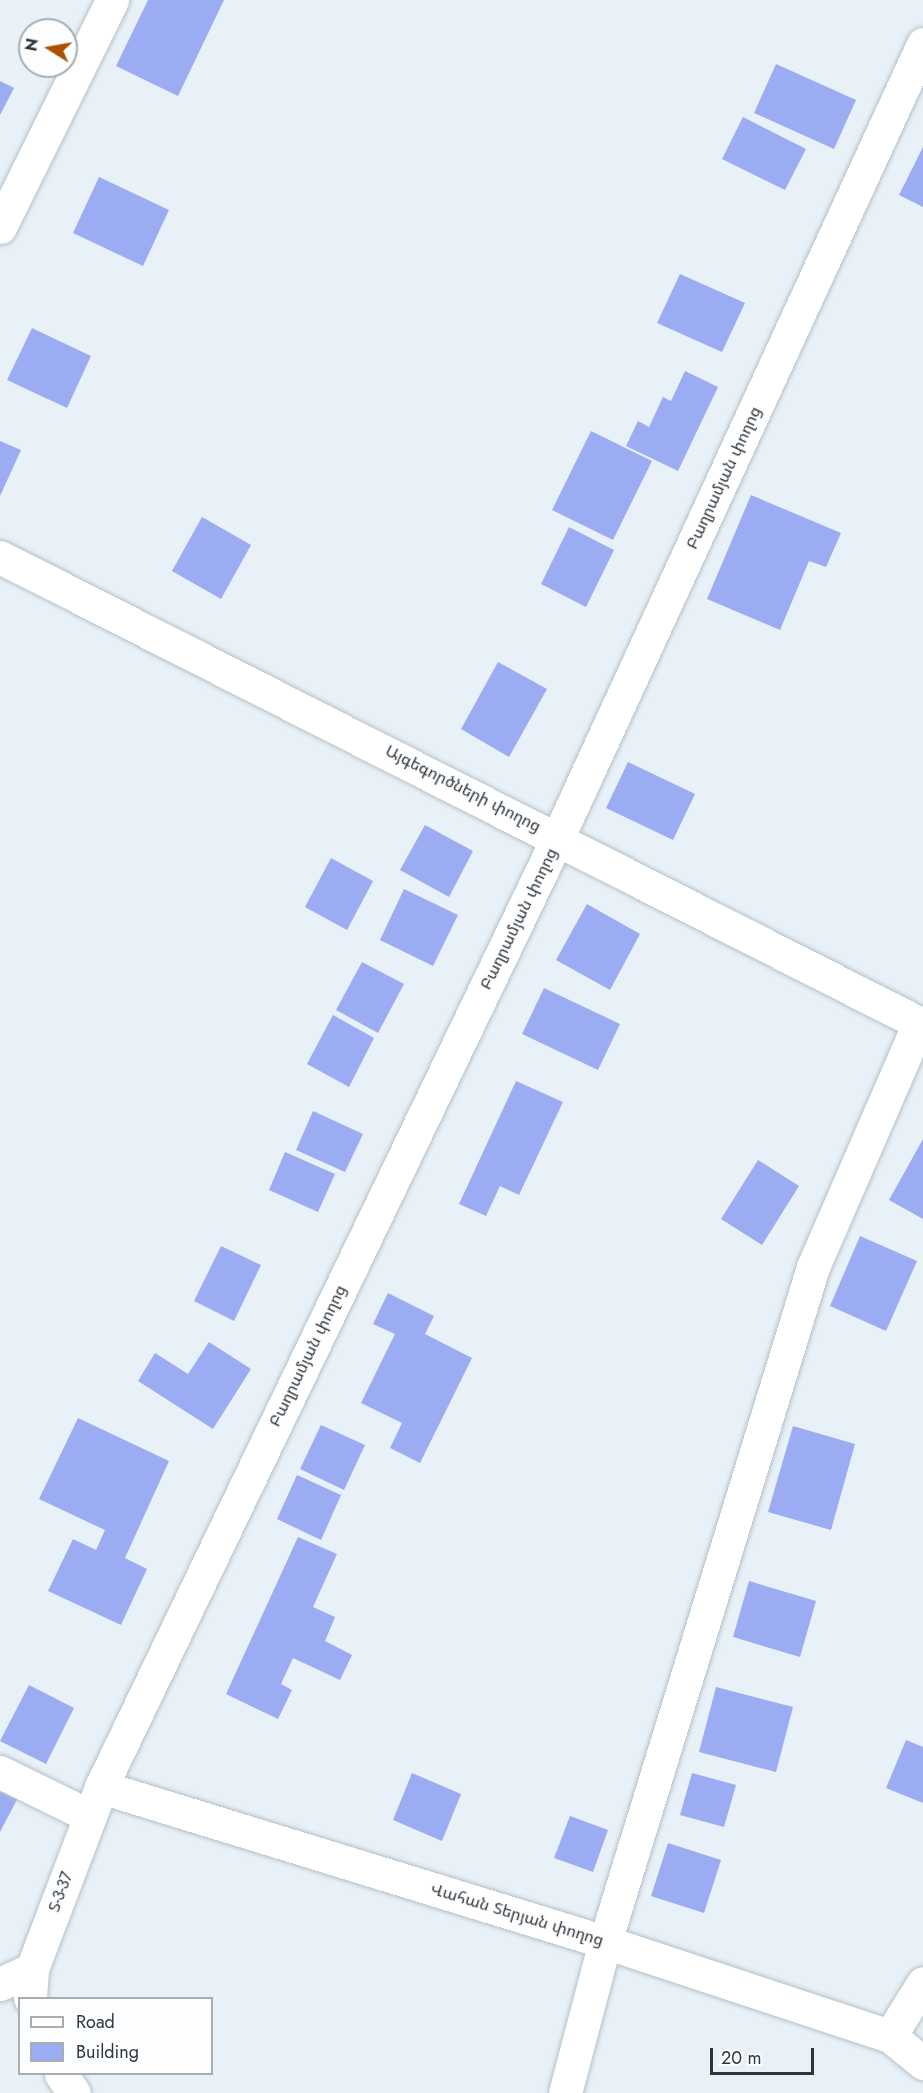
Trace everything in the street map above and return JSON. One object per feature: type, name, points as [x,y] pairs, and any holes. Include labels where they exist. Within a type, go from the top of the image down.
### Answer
[{"type":"street","points":[[0,227],[112,0]]},
{"type":"street","name":"Բաղրամյան փողոց","points":[[95,1801],[558,837],[923,44]]},
{"type":"street","name":"Այգեգործների փողոց","points":[[0,557],[558,837],[921,1024]]},
{"type":"street","points":[[565,2093],[605,1942],[813,1267],[921,1024]]},
{"type":"street","name":"Վահան Տերյան փողոց","points":[[0,1772],[95,1801],[605,1942],[890,2036],[923,2063]]},
{"type":"street","name":"Տ-3-37","points":[[31,1984],[95,1801]]},
{"type":"street","points":[[890,2036],[923,1983]]},
{"type":"street","points":[[0,1984],[31,1984]]},
{"type":"street","points":[[62,2075],[74,2093]]},
{"type":"building","points":[[148,0],[224,0],[178,96],[116,66]]},
{"type":"building","points":[[776,64],[856,100],[834,149],[754,113]]},
{"type":"building","points":[[0,81],[14,88],[0,115]]},
{"type":"building","points":[[743,117],[806,149],[785,190],[722,159]]},
{"type":"building","points":[[923,147],[923,207],[899,195]]},
{"type":"building","points":[[99,177],[169,210],[143,266],[73,233]]},
{"type":"building","points":[[680,274],[745,303],[722,352],[657,323]]},
{"type":"building","points":[[32,328],[91,356],[67,408],[7,380]]},
{"type":"building","points":[[685,371],[718,387],[678,471],[626,446],[638,421],[649,427],[663,397],[671,401]]},
{"type":"building","points":[[591,431],[652,461],[613,540],[552,510]]},
{"type":"building","points":[[0,441],[21,450],[0,496]]},
{"type":"building","points":[[751,495],[841,533],[826,567],[809,561],[780,630],[707,599]]},
{"type":"building","points":[[202,517],[251,545],[221,599],[172,571]]},
{"type":"building","points":[[569,527],[614,550],[586,607],[541,584]]},
{"type":"building","points":[[498,662],[547,689],[509,757],[461,729]]},
{"type":"building","points":[[628,762],[695,794],[673,840],[606,808]]},
{"type":"building","points":[[425,825],[473,851],[449,897],[400,870]]},
{"type":"building","points":[[331,858],[373,881],[347,930],[305,907]]},
{"type":"building","points":[[404,889],[458,915],[433,966],[380,940]]},
{"type":"building","points":[[587,904],[640,934],[610,990],[556,960]]},
{"type":"building","points":[[362,962],[404,984],[378,1033],[336,1010]]},
{"type":"building","points":[[544,988],[620,1024],[598,1070],[522,1034]]},
{"type":"building","points":[[333,1015],[374,1038],[349,1087],[307,1064]]},
{"type":"building","points":[[516,1081],[563,1102],[519,1195],[500,1186],[486,1216],[459,1204]]},
{"type":"building","points":[[313,1111],[363,1134],[345,1172],[296,1150]]},
{"type":"building","points":[[923,1139],[923,1219],[889,1200]]},
{"type":"building","points":[[285,1152],[335,1174],[318,1212],[269,1190]]},
{"type":"building","points":[[758,1160],[799,1186],[762,1245],[721,1219]]},
{"type":"building","points":[[860,1236],[917,1261],[886,1331],[830,1306]]},
{"type":"building","points":[[221,1246],[261,1265],[234,1321],[194,1301]]},
{"type":"building","points":[[388,1293],[434,1316],[425,1334],[472,1358],[420,1463],[390,1448],[402,1423],[361,1403],[395,1334],[373,1324]]},
{"type":"building","points":[[209,1342],[251,1369],[213,1429],[138,1381],[155,1353],[188,1374]]},
{"type":"building","points":[[78,1418],[169,1461],[125,1558],[147,1569],[121,1625],[48,1591],[73,1539],[96,1550],[105,1530],[39,1499]]},
{"type":"building","points":[[321,1425],[365,1445],[344,1490],[300,1469]]},
{"type":"building","points":[[793,1426],[855,1444],[831,1530],[768,1512]]},
{"type":"building","points":[[297,1475],[341,1495],[321,1540],[277,1519]]},
{"type":"building","points":[[298,1537],[337,1554],[313,1607],[335,1617],[325,1641],[352,1655],[340,1680],[293,1658],[281,1684],[292,1690],[278,1719],[226,1694]]},
{"type":"building","points":[[749,1581],[816,1601],[800,1657],[733,1637]]},
{"type":"building","points":[[29,1685],[74,1708],[46,1764],[0,1741]]},
{"type":"building","points":[[716,1687],[793,1707],[776,1772],[699,1752]]},
{"type":"building","points":[[906,1740],[923,1747],[923,1803],[886,1788]]},
{"type":"building","points":[[412,1773],[461,1794],[442,1841],[393,1820]]},
{"type":"building","points":[[692,1773],[736,1785],[724,1827],[680,1815]]},
{"type":"building","points":[[0,1781],[21,1792],[0,1832]]},
{"type":"building","points":[[570,1816],[608,1830],[593,1872],[554,1858]]},
{"type":"building","points":[[668,1843],[721,1860],[704,1913],[651,1896]]}]
